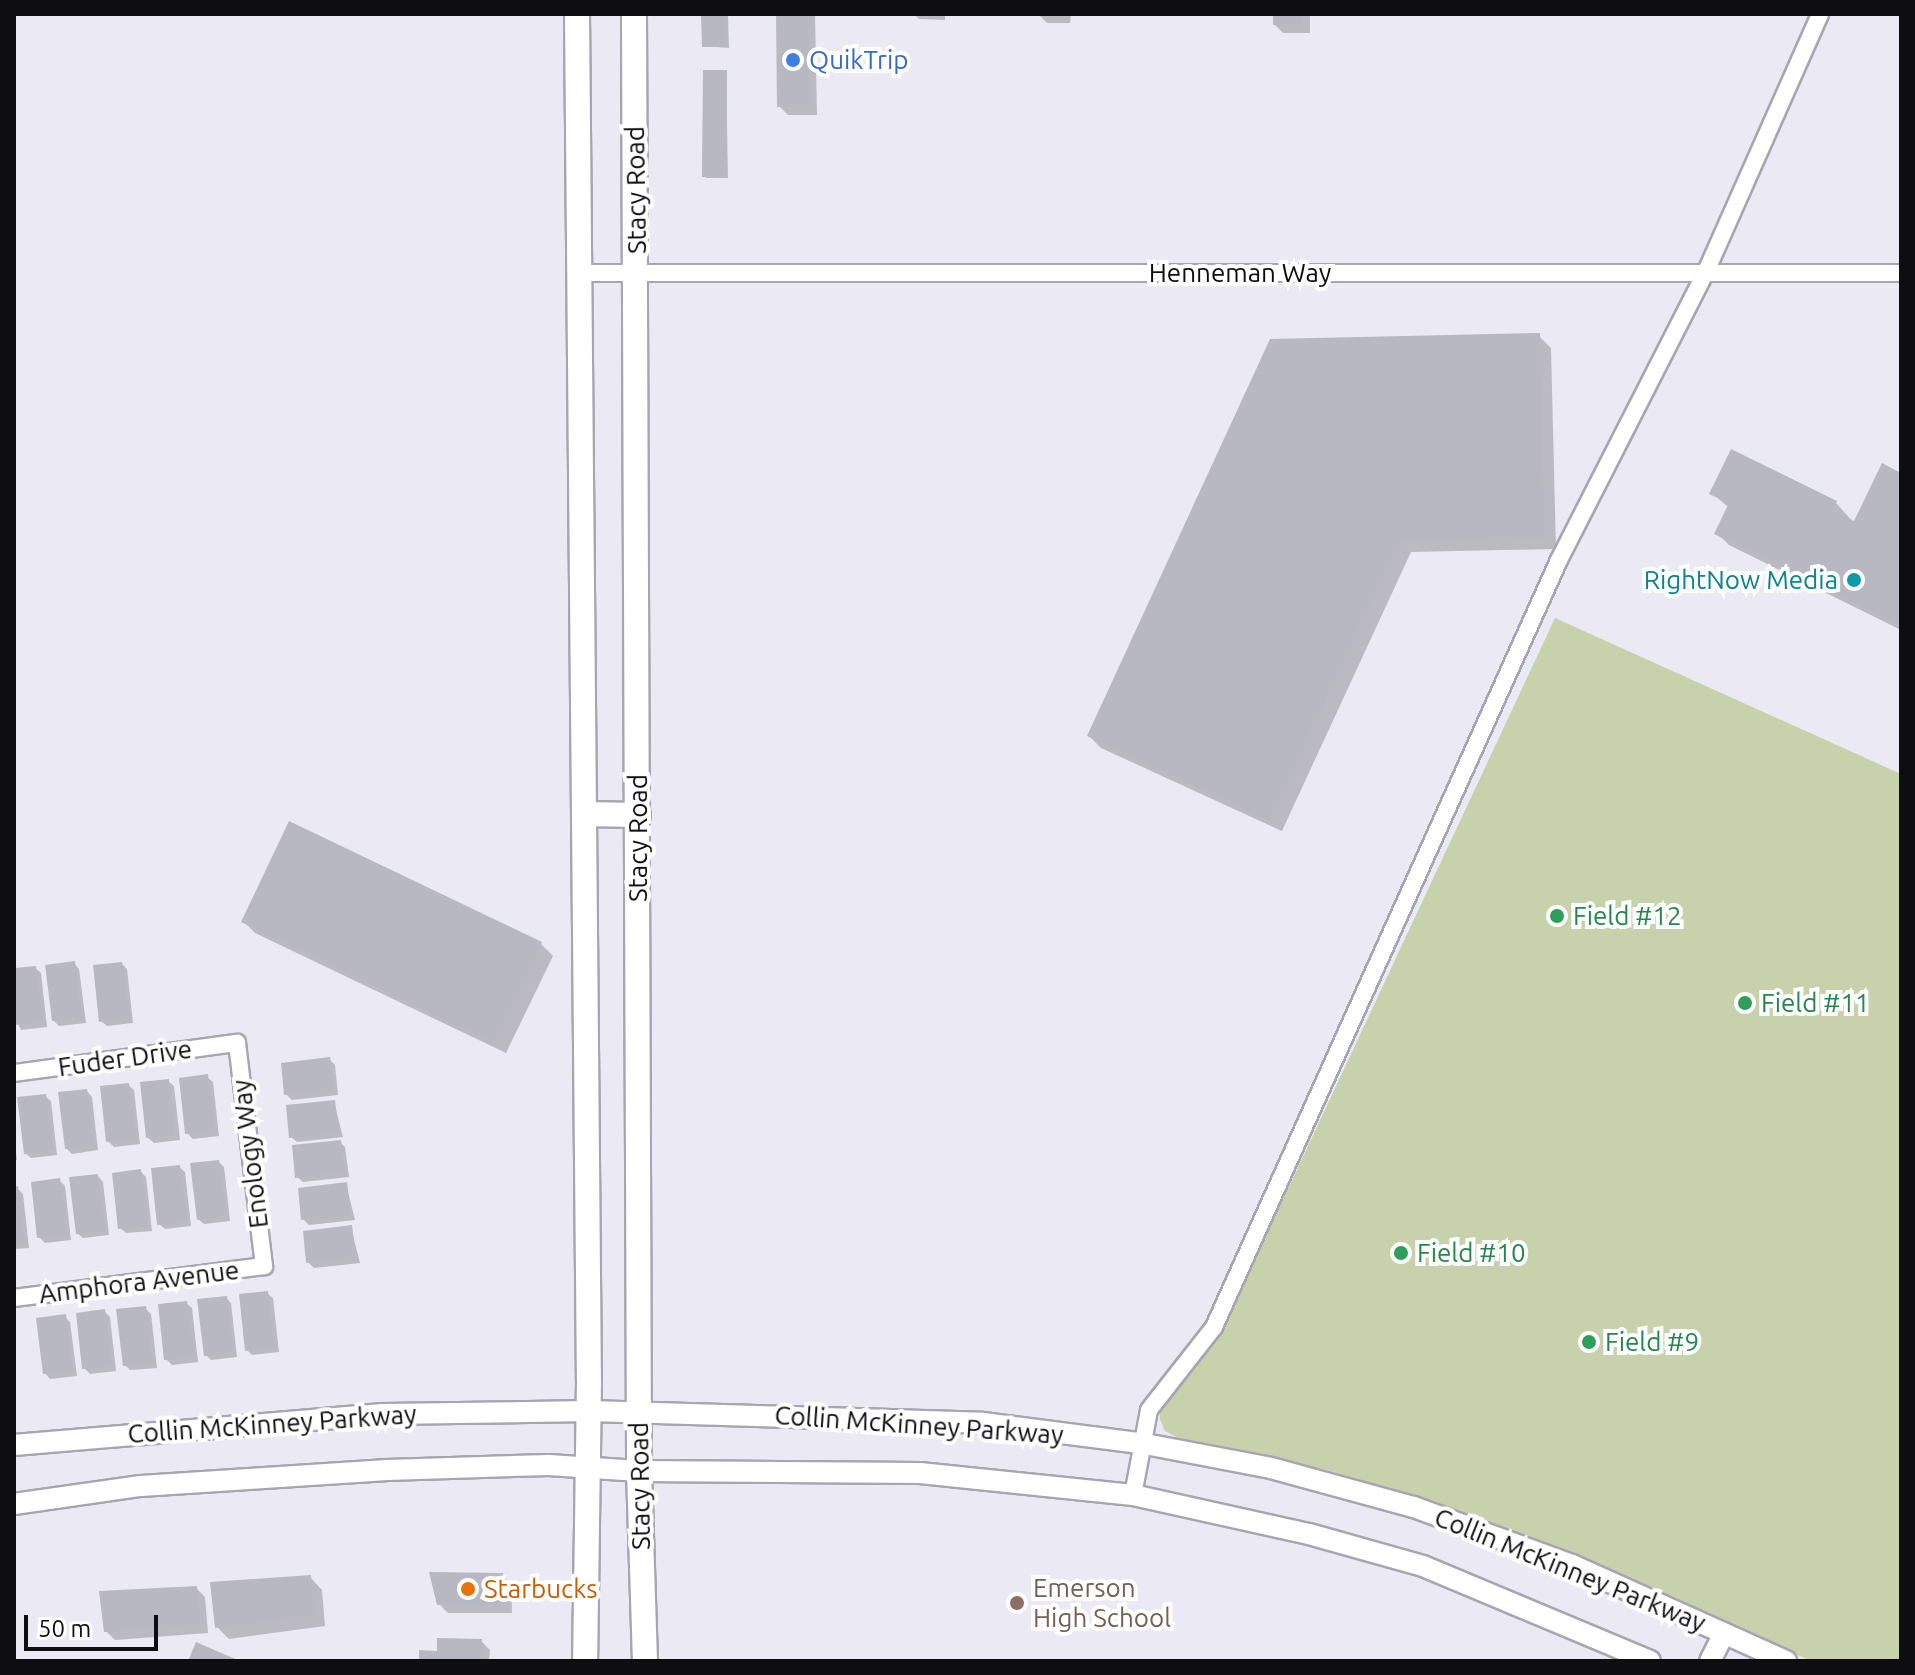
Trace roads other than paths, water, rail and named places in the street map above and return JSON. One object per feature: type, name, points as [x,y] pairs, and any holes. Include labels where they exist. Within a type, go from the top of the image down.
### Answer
[{"type":"main road","name":"Stacy Road","points":[[577,14],[589,1411],[585,1661]]},
{"type":"main road","name":"Stacy Road","points":[[634,14],[639,1471],[645,1661]]},
{"type":"main road","points":[[584,814],[638,815]]},
{"type":"street","points":[[1133,1495],[1140,1443],[1149,1410],[1214,1327],[1559,560],[1705,274],[1820,14]]},
{"type":"street","name":"Henneman Way","points":[[580,273],[1901,273]]},
{"type":"street","name":"Fuder Drive","points":[[14,1073],[237,1043]]},
{"type":"street","name":"Enology Way","points":[[237,1043],[264,1266]]},
{"type":"street","name":"Amphora Avenue","points":[[14,1298],[264,1266]]},
{"type":"street","name":"Collin McKinney Parkway","points":[[14,1445],[383,1414],[589,1411],[923,1419],[1140,1443],[1271,1468],[1414,1507],[1572,1565],[1786,1661]]},
{"type":"street","name":"Collin McKinney Parkway","points":[[14,1504],[141,1486],[289,1474],[587,1468],[920,1473],[1133,1495],[1423,1566],[1650,1661]]},
{"type":"street","points":[[1710,1661],[1724,1633]]},
{"type":"place","name":"QuikTrip","points":[[793,60]]},
{"type":"place","name":"RightNow Media","points":[[1854,580]]},
{"type":"place","name":"Field #12","points":[[1557,916]]},
{"type":"place","name":"Field #11","points":[[1745,1003]]},
{"type":"place","name":"Field #10","points":[[1401,1253]]},
{"type":"place","name":"Field #9","points":[[1589,1342]]},
{"type":"place","name":"Starbucks","points":[[468,1589]]},
{"type":"place","name":"Emerson High School","points":[[1017,1603]]}]
